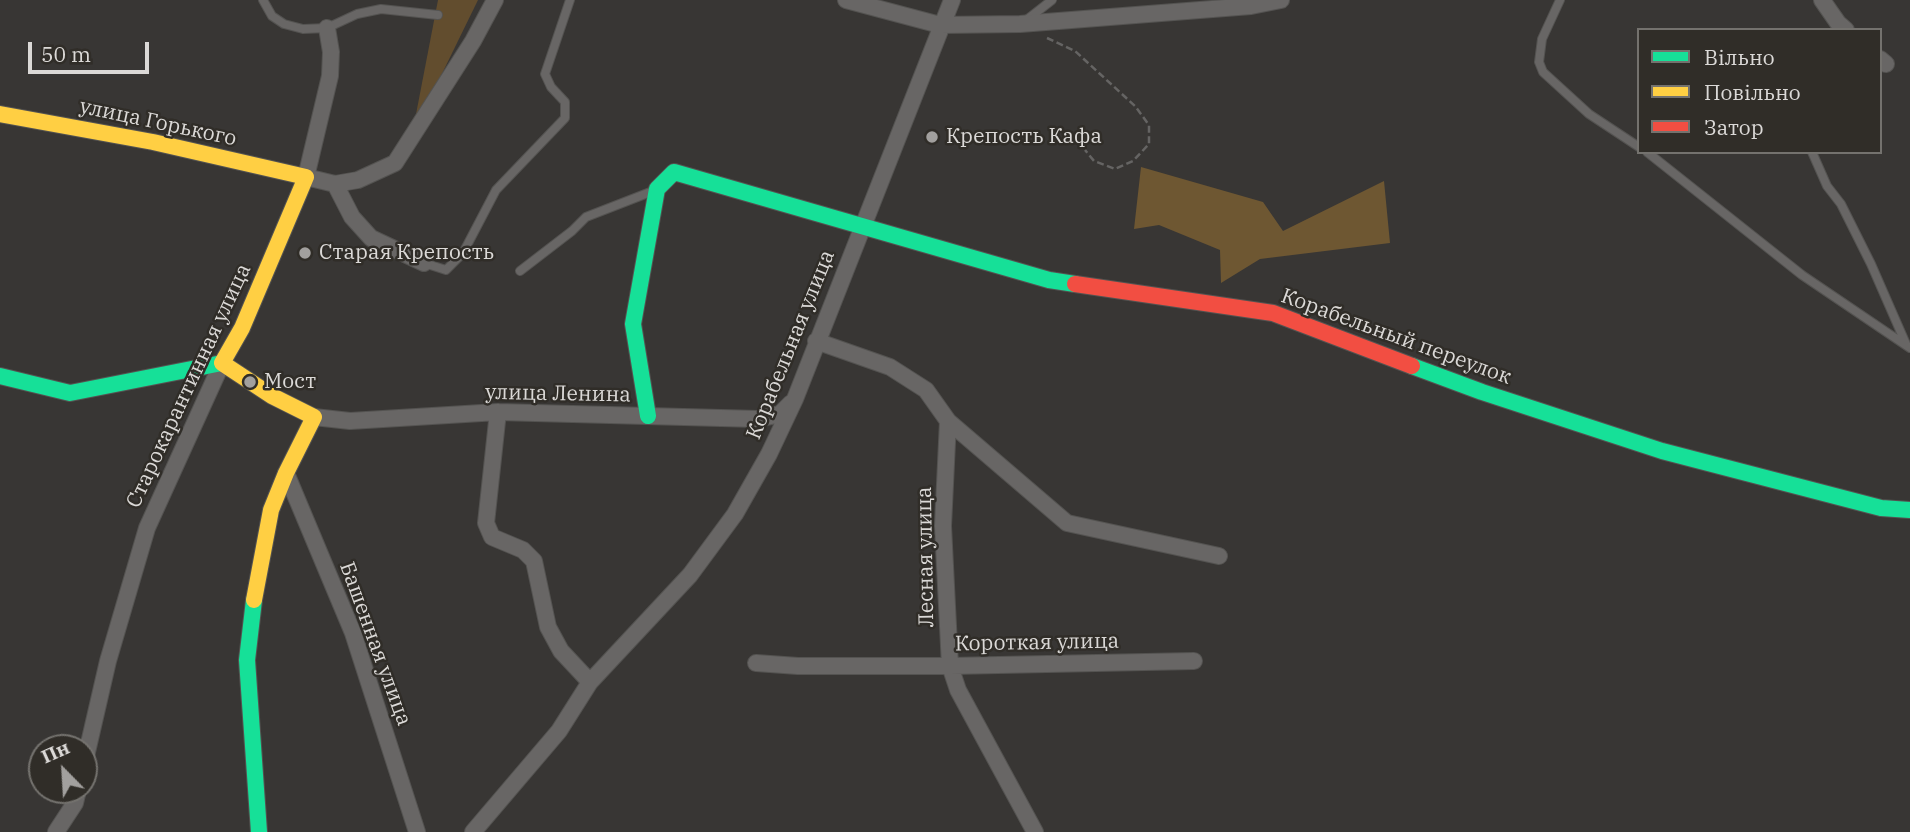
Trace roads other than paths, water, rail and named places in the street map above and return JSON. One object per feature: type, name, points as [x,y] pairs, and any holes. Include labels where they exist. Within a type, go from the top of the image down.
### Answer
[{"type":"street","points":[[306,177],[335,184],[358,180],[395,163],[473,41],[495,0]]},
{"type":"street","points":[[846,0],[940,25],[1020,24],[1251,6],[1282,0]]},
{"type":"street","name":"Корабельная улица","points":[[473,832],[559,731],[590,682],[690,575],[735,514],[769,454],[795,399],[952,0]]},
{"type":"street","points":[[1822,0],[1844,28]]},
{"type":"street","name":"Старокарантинная улица","points":[[91,734],[108,661],[147,528],[222,363],[242,328],[306,177],[330,76],[331,52],[327,28]]},
{"type":"street","name":"улица Горького","points":[[0,114],[153,142],[306,177]]},
{"type":"street","name":"Корабельный переулок","points":[[657,189],[674,172],[1049,280],[1273,313],[1482,392],[1662,451],[1881,508],[1910,510]]},
{"type":"street","points":[[335,184],[352,217],[371,238],[424,263]]},
{"type":"street","points":[[648,416],[633,324],[657,189]]},
{"type":"street","points":[[816,341],[890,367],[926,390],[948,421],[1067,523],[1219,555]]},
{"type":"street","points":[[0,376],[70,393],[222,363],[272,396],[314,417],[271,510],[257,574],[247,660],[259,832]]},
{"type":"street","name":"улица Ленина","points":[[314,417],[363,421],[498,412],[758,419],[780,414],[795,399]]},
{"type":"street","points":[[498,412],[486,523],[492,537],[523,550],[534,561],[548,627],[561,651],[590,682]]},
{"type":"street","name":"Лесная улица","points":[[948,421],[943,526],[950,666],[958,690],[1035,832]]},
{"type":"street","name":"Башенная улица","points":[[286,473],[353,633],[418,831]]},
{"type":"street","name":"Короткая улица","points":[[755,663],[798,666],[950,666],[1194,661]]},
{"type":"street","points":[[56,832],[72,804]]},
{"type":"lane","points":[[263,0],[272,16],[284,24],[303,29],[327,28],[357,14],[381,9],[438,15]]},
{"type":"lane","points":[[424,263],[446,270],[463,253],[496,190],[565,118],[565,102],[551,87],[545,74],[570,0]]},
{"type":"lane","points":[[1020,24],[1052,0]]},
{"type":"lane","points":[[1560,0],[1542,38],[1539,62],[1543,72],[1589,114],[1637,146]]},
{"type":"lane","points":[[1650,154],[1802,275],[1908,347]]},
{"type":"lane","points":[[1813,154],[1827,186],[1841,204],[1871,264],[1908,347]]},
{"type":"lane","points":[[520,271],[586,217],[657,189]]},
{"type":"place","name":"Крепость Кафа","points":[[932,137]]},
{"type":"place","name":"Старая Крепость","points":[[305,253]]},
{"type":"place","name":"Мост","points":[[250,382]]}]
